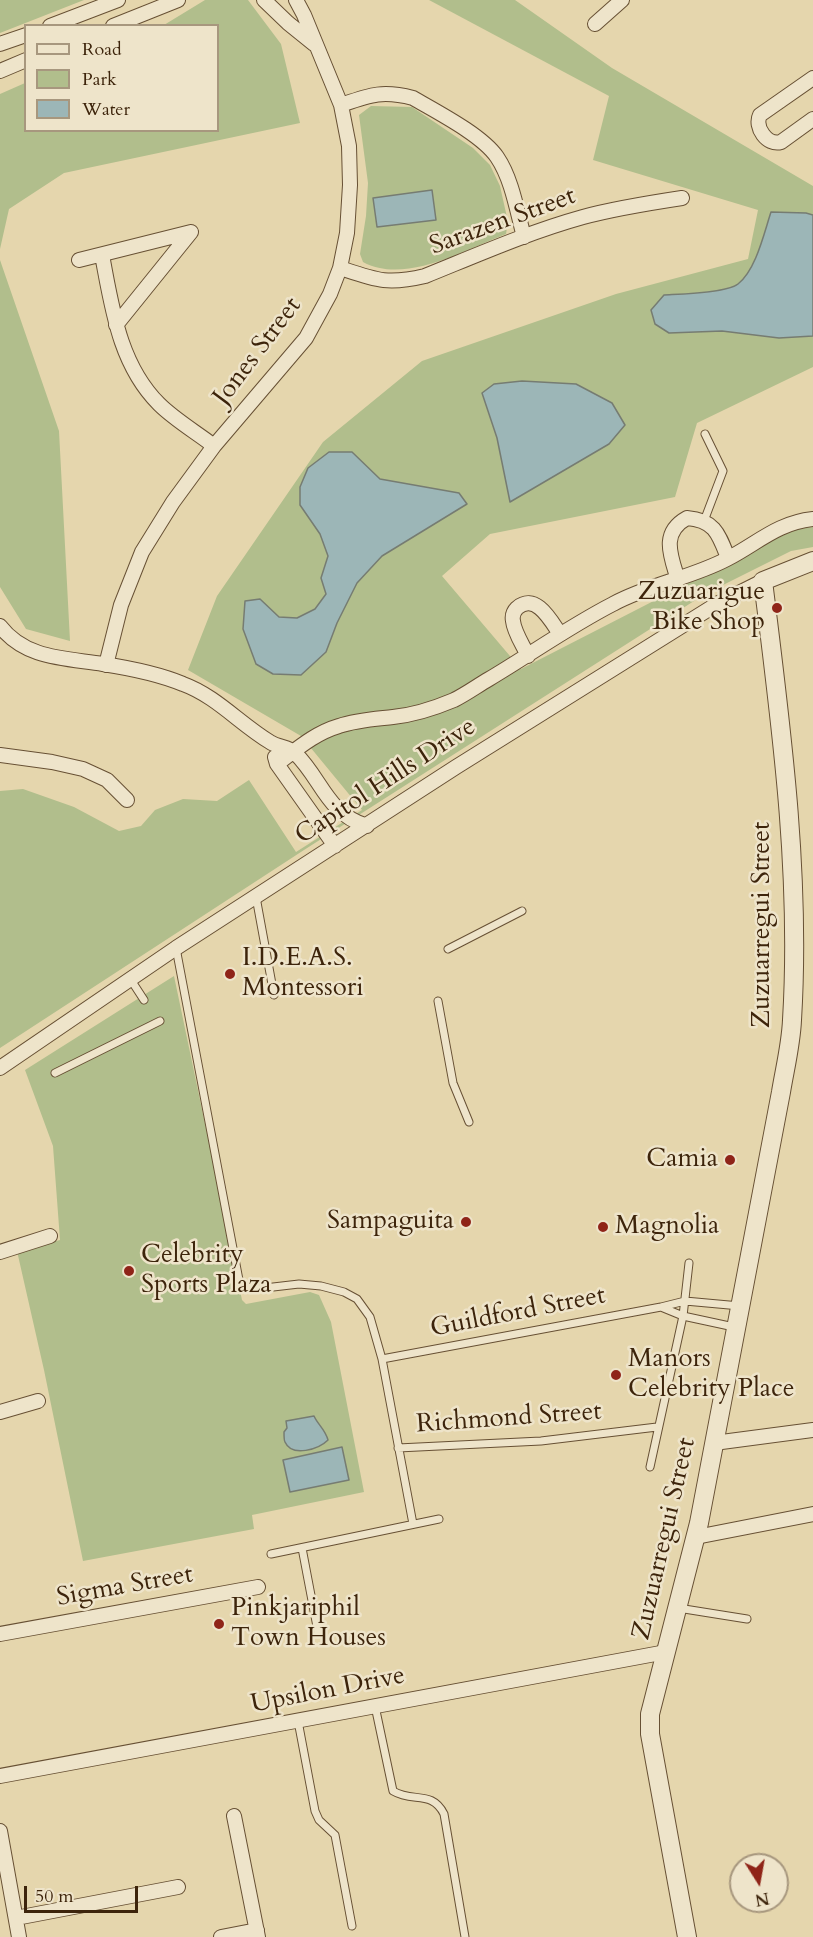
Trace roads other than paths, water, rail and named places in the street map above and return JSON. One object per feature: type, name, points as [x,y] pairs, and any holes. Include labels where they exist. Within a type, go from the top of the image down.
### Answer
[{"type":"street","points":[[55,24],[118,0]]},
{"type":"street","points":[[118,24],[178,0]]},
{"type":"street","name":"Jones Street","points":[[264,0],[315,45]]},
{"type":"street","name":"Jones Street","points":[[106,665],[121,605],[142,552],[173,502],[214,446],[306,338],[330,294],[340,268],[347,233],[350,185],[349,146],[341,105],[296,0]]},
{"type":"street","points":[[595,24],[622,0]]},
{"type":"street","points":[[0,44],[24,36]]},
{"type":"street","points":[[0,70],[24,61]]},
{"type":"street","points":[[813,78],[760,115],[757,121],[758,127],[770,141],[776,143],[781,142],[813,119]]},
{"type":"street","points":[[341,105],[381,93],[402,95],[413,98],[474,136],[489,147],[506,174],[524,237]]},
{"type":"street","name":"Sarazen Street","points":[[340,268],[374,279],[399,281],[425,276],[524,237],[583,217],[682,198]]},
{"type":"street","points":[[79,260],[191,232],[116,325]]},
{"type":"street","points":[[102,255],[123,349],[141,382],[159,404],[214,446]]},
{"type":"street","points":[[678,579],[671,557],[670,535],[680,522],[687,518],[704,521],[714,529],[721,538],[728,558]]},
{"type":"street","points":[[277,764],[316,735],[339,725],[396,717],[454,700],[560,634],[635,593],[678,579],[728,558],[775,529],[813,519]]},
{"type":"street","name":"Capitol Hills Drive","points":[[0,1068],[176,948],[456,767],[704,612],[763,580],[813,561]]},
{"type":"street","name":"Zuzuarregui Street","points":[[687,1937],[650,1734],[650,1714],[696,1537],[792,1022],[794,955],[792,869],[778,706],[763,580]]},
{"type":"street","points":[[528,656],[513,623],[516,609],[523,604],[532,603],[541,607],[560,634]]},
{"type":"street","points":[[0,626],[5,644],[46,656],[106,665],[184,684],[222,707],[271,743],[294,751],[340,813],[352,821],[367,826]]},
{"type":"street","points":[[271,743],[277,764],[335,846]]},
{"type":"street","points":[[0,755],[83,769],[107,780],[127,800]]},
{"type":"street","points":[[0,1252],[50,1236]]},
{"type":"street","points":[[0,1412],[38,1401]]},
{"type":"street","points":[[714,1443],[813,1430]]},
{"type":"street","points":[[696,1537],[813,1514]]},
{"type":"street","name":"Sigma Street","points":[[0,1634],[258,1587]]},
{"type":"street","name":"Upsilon Drive","points":[[0,1776],[666,1652]]},
{"type":"street","points":[[221,1937],[257,1934],[234,1816]]},
{"type":"street","points":[[0,1831],[3,1867],[19,1937]]},
{"type":"street","points":[[16,1918],[178,1887]]},
{"type":"lane","points":[[704,521],[723,471],[705,434]]},
{"type":"lane","points":[[256,897],[274,995]]},
{"type":"lane","points":[[448,949],[522,910]]},
{"type":"lane","points":[[176,948],[239,1280],[246,1287],[256,1289],[298,1284],[321,1286],[344,1292],[357,1299],[370,1317],[382,1359],[413,1524]]},
{"type":"lane","points":[[131,980],[144,1000]]},
{"type":"lane","points":[[438,1000],[453,1083],[469,1122]]},
{"type":"lane","points":[[56,1073],[160,1021]]},
{"type":"lane","points":[[650,1467],[683,1316],[689,1263]]},
{"type":"lane","name":"Guildford Street","points":[[382,1359],[685,1301],[740,1306]]},
{"type":"lane","points":[[662,1307],[683,1316],[736,1328]]},
{"type":"lane","name":"Richmond Street","points":[[398,1448],[541,1442],[657,1427]]},
{"type":"lane","points":[[271,1554],[439,1519]]},
{"type":"lane","points":[[302,1548],[318,1632]]},
{"type":"lane","points":[[677,1608],[747,1619]]},
{"type":"lane","points":[[375,1706],[393,1791],[403,1797],[431,1799],[440,1805],[444,1814],[465,1937]]},
{"type":"lane","points":[[298,1721],[315,1811],[320,1820],[335,1835],[352,1926]]},
{"type":"water","points":[[432,190],[436,220],[377,227],[373,198]]},
{"type":"water","points":[[771,212],[813,215],[813,336],[779,338],[722,331],[669,333],[655,324],[651,310],[664,295],[714,291],[738,284],[755,261]]},
{"type":"water","points":[[522,381],[576,384],[612,403],[625,425],[609,444],[510,502],[497,438],[482,393],[494,384]]},
{"type":"water","points":[[329,452],[352,452],[380,479],[459,493],[467,504],[382,556],[357,583],[337,623],[326,652],[301,675],[273,674],[256,664],[243,629],[245,601],[260,599],[279,617],[297,618],[315,609],[326,594],[321,578],[328,556],[320,534],[300,505],[300,487],[308,468]]},
{"type":"water","points":[[314,1416],[328,1440],[312,1449],[299,1451],[288,1447],[284,1439],[286,1421]]},
{"type":"water","points":[[342,1447],[349,1480],[290,1492],[283,1460]]},
{"type":"place","name":"Zuzuarigue Bike Shop","points":[[777,608]]},
{"type":"place","name":"I.D.E.A.S. Montessori","points":[[230,974]]},
{"type":"place","name":"Camia","points":[[730,1160]]},
{"type":"place","name":"Sampaguita","points":[[466,1222]]},
{"type":"place","name":"Magnolia","points":[[603,1227]]},
{"type":"place","name":"Celebrity Sports Plaza","points":[[129,1271]]},
{"type":"place","name":"Manors Celebrity Place","points":[[616,1375]]},
{"type":"place","name":"Pinkjariphil Town Houses","points":[[219,1624]]}]
